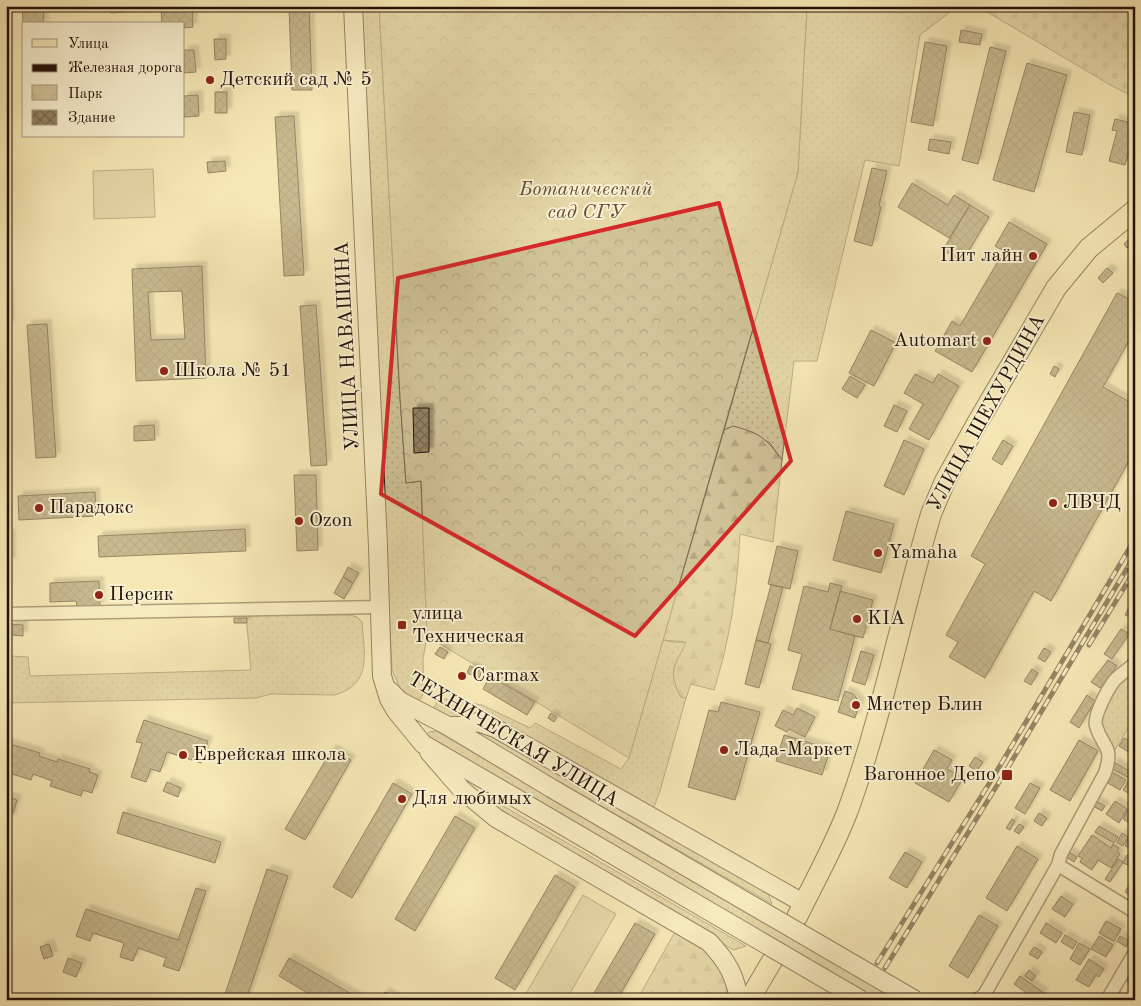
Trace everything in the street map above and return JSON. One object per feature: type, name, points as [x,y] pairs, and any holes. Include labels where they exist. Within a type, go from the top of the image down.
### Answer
[{"type":"main road","name":"УЛИЦА НАВАШИНА","points":[[353,6],[381,607],[382,676],[384,684]]},
{"type":"main road","name":"УЛИЦА ШЕХУРДИНА","points":[[800,910],[836,839],[866,757],[931,514],[945,481],[1018,351],[1056,288],[1089,248],[1135,210]]},
{"type":"main road","name":"ТЕХНИЧЕСКАЯ УЛИЦА","points":[[384,684],[400,701],[442,723],[915,1000]]},
{"type":"main road","name":"ТЕХНИЧЕСКАЯ УЛИЦА","points":[[384,684],[396,711],[421,742],[861,1000]]},
{"type":"main road","points":[[442,723],[462,726],[478,722],[495,728],[800,910]]},
{"type":"main road","points":[[421,742],[462,790],[496,818],[709,942],[729,967],[736,981],[739,1000]]},
{"type":"main road","points":[[750,1000],[772,961]]},
{"type":"street","points":[[6,614],[381,607]]},
{"type":"street","points":[[976,1000],[984,995],[1058,865],[1061,854],[1105,773],[1109,759],[1107,748],[1095,724],[1096,713],[1115,680],[1135,662]]},
{"type":"street","points":[[421,742],[416,730],[420,723],[428,719],[442,723]]},
{"type":"street","points":[[1058,865],[1135,912]]},
{"type":"street","points":[[1107,1000],[1135,952]]},
{"type":"highlighted area","points":[[719,203],[791,461],[635,636],[381,494],[398,278]]},
{"type":"green space","points":[[361,6],[379,6],[406,483],[421,481],[427,636],[423,659],[424,692],[418,704],[400,688],[392,670]]},
{"type":"green space","name":"Ботанический сад СГУ","points":[[379,6],[807,6],[798,172],[629,758],[427,636],[421,481],[406,483]]},
{"type":"green space","points":[[807,6],[958,6],[920,35],[899,166],[865,160],[817,361],[794,361],[782,460],[769,442],[724,430],[798,172]]},
{"type":"green space","points":[[977,6],[1135,6],[1135,97],[1114,87]]},
{"type":"green space","points":[[153,169],[155,217],[94,219],[93,171]]},
{"type":"green space","points":[[733,426],[762,437],[782,460],[773,542],[740,534],[732,613],[725,650],[714,690],[691,684],[686,698],[681,697],[679,694],[675,682],[674,669],[686,642],[663,640],[724,430]]},
{"type":"green space","points":[[246,615],[350,615],[357,617],[362,622],[364,645],[361,675],[356,683],[347,690],[335,695],[271,694],[256,698],[6,703],[6,623],[8,623],[9,656],[28,657],[30,676],[251,670]]},
{"type":"green space","points":[[663,640],[687,642],[674,669],[679,693],[681,697],[686,698],[660,791],[652,812],[469,716],[441,717],[431,712],[438,701],[445,699],[482,705],[530,728],[535,723],[621,769],[629,758]]},
{"type":"green space","points":[[1135,668],[1135,717],[1115,750],[1103,732],[1099,719],[1110,694]]},
{"type":"green space","points":[[436,731],[900,1000],[876,1000],[429,740],[427,735],[429,732]]},
{"type":"green space","points":[[483,732],[494,735],[768,892],[772,904],[478,735]]},
{"type":"green space","points":[[472,788],[746,946],[734,950],[730,948],[499,815]]},
{"type":"green space","points":[[583,895],[616,914],[566,1000],[528,1000],[524,997]]},
{"type":"green space","points":[[676,930],[715,955],[727,985],[725,1000],[637,1000]]},
{"type":"building","points":[[22,6],[43,6],[44,22],[23,22]]},
{"type":"building","points":[[110,6],[125,6],[125,12],[111,13]]},
{"type":"building","points":[[161,6],[192,6],[193,27],[185,28],[185,22],[162,22]]},
{"type":"building","points":[[289,6],[309,6],[312,90],[292,90]]},
{"type":"building","points":[[961,30],[982,34],[980,45],[959,42]]},
{"type":"building","points":[[214,39],[226,39],[226,59],[215,60]]},
{"type":"building","points":[[925,42],[947,46],[933,126],[911,122]]},
{"type":"building","points":[[990,47],[1006,51],[978,164],[962,160]]},
{"type":"building","points":[[185,50],[194,50],[196,72],[185,73]]},
{"type":"building","points":[[1027,63],[1067,75],[1034,192],[993,180]]},
{"type":"building","points":[[215,92],[227,92],[227,113],[215,113]]},
{"type":"building","points":[[198,95],[199,116],[185,117],[185,96]]},
{"type":"building","points":[[1074,112],[1090,115],[1082,155],[1066,152]]},
{"type":"building","points":[[294,116],[304,275],[284,276],[275,117]]},
{"type":"building","points":[[1115,119],[1135,124],[1125,165],[1109,161],[1117,131],[1112,130]]},
{"type":"building","points":[[930,139],[951,142],[949,154],[928,150]]},
{"type":"building","points":[[225,161],[226,171],[208,173],[207,162]]},
{"type":"building","points":[[872,168],[887,171],[872,246],[854,241]]},
{"type":"building","points":[[912,183],[948,205],[954,195],[970,205],[949,238],[898,207]]},
{"type":"building","points":[[970,205],[989,217],[962,262],[943,250]]},
{"type":"building","points":[[1009,222],[1047,244],[972,372],[935,351],[952,321],[960,326],[1004,251],[995,246]]},
{"type":"building","points":[[1130,238],[1133,241],[1127,248],[1124,244]]},
{"type":"building","points":[[6,250],[10,325],[6,325]]},
{"type":"building","points":[[202,266],[206,378],[136,381],[132,269]],"holes":[[[182,291],[185,339],[151,340],[148,292]]]},
{"type":"building","points":[[1107,268],[1113,273],[1103,283],[1098,278]]},
{"type":"building","name":"ЛВЧД","points":[[1117,293],[1135,302],[1135,330],[1103,387],[1135,405],[1135,450],[1051,601],[1034,591],[985,678],[949,657],[958,642],[946,635],[985,564],[971,556]]},
{"type":"building","points":[[316,305],[327,465],[311,466],[300,306]]},
{"type":"building","points":[[47,324],[56,457],[36,458],[27,325]]},
{"type":"building","points":[[871,330],[896,343],[874,386],[849,373]]},
{"type":"building","points":[[1054,366],[1059,369],[1055,377],[1050,374]]},
{"type":"building","points":[[915,374],[933,383],[938,374],[959,386],[929,440],[909,429],[923,404],[904,393]]},
{"type":"building","points":[[850,376],[865,385],[857,398],[842,389]]},
{"type":"building","points":[[894,405],[907,411],[897,432],[884,426]]},
{"type":"building","points":[[413,408],[429,408],[429,452],[414,453]]},
{"type":"building","points":[[154,425],[155,440],[134,441],[134,426]]},
{"type":"building","points":[[904,440],[924,449],[904,495],[884,486]]},
{"type":"building","points":[[1003,440],[1013,446],[1002,465],[992,459]]},
{"type":"building","points":[[294,475],[316,475],[318,550],[297,551]]},
{"type":"building","points":[[95,492],[96,516],[19,520],[18,496]]},
{"type":"building","points":[[846,511],[894,524],[881,573],[833,560]]},
{"type":"building","points":[[245,529],[246,551],[99,557],[98,536]]},
{"type":"building","points":[[6,533],[10,533],[11,562],[6,562]]},
{"type":"building","points":[[777,546],[798,551],[790,589],[768,584]]},
{"type":"building","points":[[348,567],[359,573],[353,583],[343,577]]},
{"type":"building","points":[[343,577],[353,583],[344,599],[334,593]]},
{"type":"building","points":[[99,581],[100,606],[77,606],[76,601],[50,602],[50,583]]},
{"type":"building","points":[[830,583],[842,586],[830,629],[855,636],[838,701],[792,689],[802,654],[788,650],[804,586],[828,592]]},
{"type":"building","points":[[771,585],[783,587],[768,643],[756,640]]},
{"type":"building","points":[[840,591],[873,600],[863,638],[830,629]]},
{"type":"building","points":[[1130,605],[1135,608],[1135,619],[1125,615]]},
{"type":"building","points":[[234,618],[247,618],[247,623],[234,623]]},
{"type":"building","points":[[11,624],[23,625],[23,636],[11,635]]},
{"type":"building","points":[[1121,629],[1129,634],[1112,659],[1104,654]]},
{"type":"building","points":[[756,640],[771,644],[759,688],[745,684]]},
{"type":"building","points":[[440,647],[448,652],[444,659],[435,654]]},
{"type":"building","points":[[1044,648],[1051,652],[1045,662],[1038,658]]},
{"type":"building","points":[[861,651],[874,655],[865,685],[852,681]]},
{"type":"building","points":[[1108,660],[1117,666],[1100,688],[1091,682]]},
{"type":"building","points":[[470,666],[482,671],[479,678],[467,673]]},
{"type":"building","points":[[1032,669],[1038,673],[1031,685],[1024,681]]},
{"type":"building","points":[[490,676],[535,702],[527,715],[483,689]]},
{"type":"building","points":[[845,691],[853,694],[860,703],[855,718],[838,712]]},
{"type":"building","points":[[1087,695],[1095,701],[1079,728],[1070,722]]},
{"type":"building","name":"Лада-Маркет","points":[[721,702],[760,712],[735,800],[688,787],[709,710],[718,712]]},
{"type":"building","points":[[797,708],[815,717],[805,737],[789,729],[787,732],[775,726],[783,710],[793,715]]},
{"type":"building","points":[[551,713],[557,717],[554,722],[548,718]]},
{"type":"building","points":[[144,720],[208,741],[201,763],[167,752],[160,772],[151,769],[146,782],[131,777],[142,743],[136,742]]},
{"type":"building","points":[[784,735],[830,749],[822,775],[776,761]]},
{"type":"building","points":[[1124,738],[1135,745],[1130,753],[1119,746]]},
{"type":"building","points":[[1079,740],[1098,751],[1070,801],[1050,790]]},
{"type":"building","points":[[7,743],[40,753],[39,756],[57,762],[58,759],[90,769],[89,772],[98,775],[92,793],[83,790],[81,796],[50,786],[52,781],[33,774],[31,780],[6,772]]},
{"type":"building","points":[[332,749],[351,760],[305,840],[285,829]]},
{"type":"building","points":[[934,750],[952,760],[947,769],[963,778],[949,802],[915,783]]},
{"type":"building","points":[[975,757],[983,762],[977,771],[969,766]]},
{"type":"building","points":[[1114,762],[1129,771],[1131,766],[1135,769],[1135,781],[1111,768]]},
{"type":"building","points":[[1112,772],[1126,780],[1120,790],[1106,782]]},
{"type":"building","points":[[1129,780],[1135,784],[1130,794],[1123,790]]},
{"type":"building","points":[[167,782],[181,788],[178,797],[163,791]]},
{"type":"building","points":[[393,783],[412,794],[352,898],[333,887]]},
{"type":"building","points":[[1030,783],[1040,788],[1025,814],[1015,808]]},
{"type":"building","points":[[6,796],[17,800],[11,819],[6,818]]},
{"type":"building","points":[[1096,801],[1105,806],[1102,811],[1093,806]]},
{"type":"building","points":[[1115,801],[1127,809],[1119,823],[1106,814]]},
{"type":"building","points":[[1131,804],[1135,806],[1135,826],[1123,819]]},
{"type":"building","points":[[123,812],[221,842],[215,863],[117,833]]},
{"type":"building","points":[[1039,813],[1047,818],[1042,826],[1034,821]]},
{"type":"building","points":[[455,816],[475,828],[415,931],[395,919]]},
{"type":"building","points":[[1012,819],[1015,821],[1010,830],[1006,828]]},
{"type":"building","points":[[1019,824],[1024,827],[1019,834],[1014,831]]},
{"type":"building","points":[[1099,826],[1118,837],[1114,843],[1095,832]]},
{"type":"building","points":[[1122,833],[1128,837],[1123,846],[1117,842]]},
{"type":"building","points":[[1092,835],[1111,848],[1113,844],[1119,848],[1117,852],[1120,854],[1111,868],[1098,860],[1092,870],[1080,862],[1082,858],[1078,856]]},
{"type":"building","points":[[1128,839],[1133,842],[1130,848],[1125,846]]},
{"type":"building","points":[[1017,846],[1038,859],[1007,911],[986,898]]},
{"type":"building","points":[[905,852],[922,862],[907,888],[889,878]]},
{"type":"building","points":[[1069,852],[1077,857],[1074,862],[1066,857]]},
{"type":"building","points":[[1127,855],[1134,858],[1130,866],[1123,863]]},
{"type":"building","points":[[1118,859],[1123,862],[1110,882],[1105,879]]},
{"type":"building","points":[[267,869],[288,876],[246,1000],[223,1000]]},
{"type":"building","points":[[555,875],[575,887],[515,990],[495,978]]},
{"type":"building","points":[[1133,879],[1135,880],[1135,898],[1125,892]]},
{"type":"building","points":[[196,888],[206,891],[179,971],[163,966],[166,958],[138,948],[133,961],[120,957],[124,943],[93,933],[90,941],[76,936],[86,909],[178,940]]},
{"type":"building","points":[[1061,896],[1073,904],[1065,917],[1052,909]]},
{"type":"building","points":[[979,915],[998,926],[968,978],[949,966]]},
{"type":"building","points":[[1106,921],[1121,929],[1114,941],[1099,933]]},
{"type":"building","points":[[635,923],[655,934],[617,1000],[590,1000]]},
{"type":"building","points":[[1046,923],[1062,933],[1056,943],[1040,933]]},
{"type":"building","points":[[1065,935],[1077,942],[1073,949],[1061,942]]},
{"type":"building","points":[[1099,936],[1113,945],[1106,957],[1091,949]]},
{"type":"building","points":[[1120,936],[1129,941],[1126,947],[1117,941]]},
{"type":"building","points":[[1079,943],[1090,949],[1080,965],[1070,959]]},
{"type":"building","points":[[49,944],[53,956],[44,959],[40,947]]},
{"type":"building","points":[[1034,947],[1042,952],[1038,959],[1029,954]]},
{"type":"building","points":[[68,958],[82,963],[76,977],[63,972]]},
{"type":"building","points":[[289,958],[362,1000],[319,1000],[279,976]]},
{"type":"building","points":[[1089,959],[1104,969],[1099,977],[1096,975],[1089,987],[1076,980]]},
{"type":"building","points":[[1029,970],[1036,976],[1032,981],[1025,976]]},
{"type":"building","points":[[1020,976],[1044,993],[1039,1000],[1028,1000],[1022,996],[1025,992],[1014,984]]},
{"type":"building","points":[[1128,976],[1135,980],[1133,986],[1125,980]]},
{"type":"building","points":[[385,992],[398,1000],[380,1000]]},
{"type":"building","points":[[1129,993],[1135,996],[1135,1000],[1125,1000]]},
{"type":"tunnel","points":[[772,961],[797,917]]},
{"type":"railway","points":[[877,963],[992,779],[1135,539]]},
{"type":"railway","points":[[885,968],[1135,555]]},
{"type":"railway","points":[[1089,645],[1135,570]]},
{"type":"place","name":"Детский сад № 5","points":[[210,80]]},
{"type":"place","name":"Пит лайн","points":[[1033,256]]},
{"type":"place","name":"Automart","points":[[987,341]]},
{"type":"place","name":"Школа № 51","points":[[164,371]]},
{"type":"place","name":"ЛВЧД","points":[[1053,503]]},
{"type":"place","name":"Парадокс","points":[[39,508]]},
{"type":"place","name":"Ozon","points":[[299,521]]},
{"type":"place","name":"Yamaha","points":[[878,553]]},
{"type":"place","name":"Персик","points":[[99,595]]},
{"type":"place","name":"KIA","points":[[857,619]]},
{"type":"place","name":"улица Техническая","points":[[402,625]]},
{"type":"place","name":"Carmax","points":[[462,676]]},
{"type":"place","name":"Мистер Блин","points":[[856,705]]},
{"type":"place","name":"Лада-Маркет","points":[[724,750]]},
{"type":"place","name":"Еврейская школа","points":[[183,755]]},
{"type":"place","name":"Вагонное Депо","points":[[1007,775]]},
{"type":"place","name":"Для любимых","points":[[402,799]]}]
